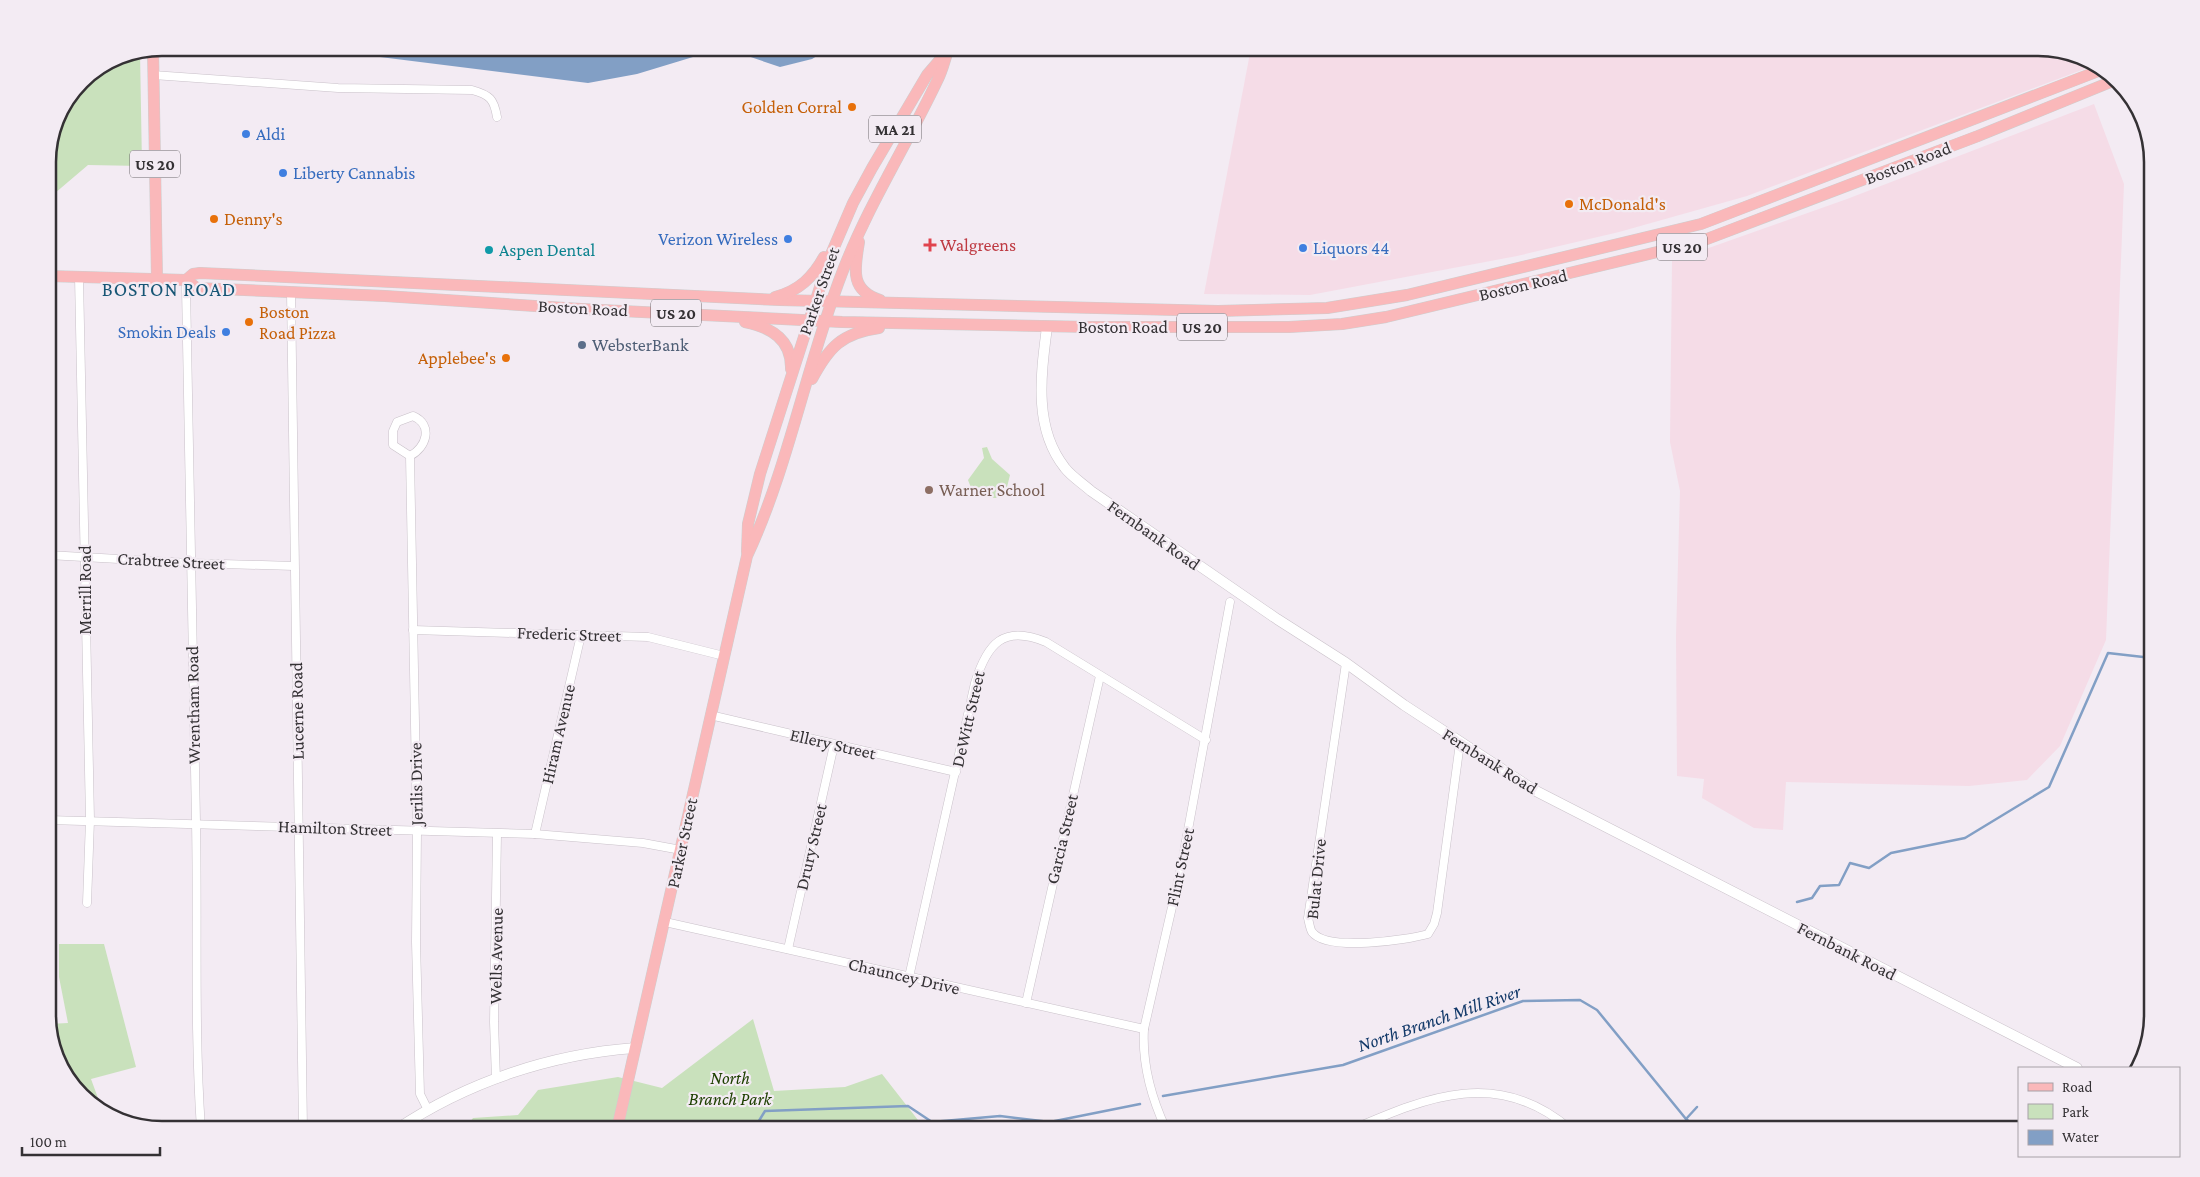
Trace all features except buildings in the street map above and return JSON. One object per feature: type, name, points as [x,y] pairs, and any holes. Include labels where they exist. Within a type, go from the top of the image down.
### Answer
[{"type":"main road","name":"US 20","points":[[153,56],[157,279]]},
{"type":"main road","name":"Parker Street","points":[[747,556],[746,536],[752,507],[814,300],[848,214],[872,168],[928,75],[943,56]]},
{"type":"main road","name":"Parker Street","points":[[619,1121],[747,556],[763,520],[832,301],[861,227],[937,80],[946,56]]},
{"type":"main road","name":"Boston Road","points":[[186,280],[196,273],[757,299],[1276,311],[1326,308],[1375,302],[1701,224],[2094,73]]},
{"type":"main road","name":"Boston Road","points":[[56,276],[186,280],[198,288],[826,321],[1047,327],[1306,327],[1356,322],[1401,313],[1699,242],[1978,136],[2107,83]]},
{"type":"main road","points":[[757,299],[780,296],[806,282],[819,266],[848,214]]},
{"type":"main road","points":[[861,227],[854,272],[859,285],[872,298],[889,302]]},
{"type":"main road","points":[[708,315],[755,324],[776,333],[787,347],[790,359],[787,386]]},
{"type":"main road","points":[[802,398],[828,353],[838,342],[852,334],[907,324]]},
{"type":"main road","name":"Fernbank Road","points":[[1047,327],[1042,374],[1043,419],[1051,444],[1065,468],[1091,491],[1277,620],[1346,663],[1460,743],[1534,790],[2075,1067]]},
{"type":"main road","points":[[411,1121],[428,1110],[496,1079],[548,1061],[597,1051],[635,1048]]},
{"type":"street","points":[[153,75],[338,88],[472,90],[487,94],[495,102],[497,117]]},
{"type":"street","name":"Merrill Road","points":[[79,277],[90,820],[87,903]]},
{"type":"street","name":"Wrentham Road","points":[[186,280],[189,563],[196,824],[195,973],[201,1121]]},
{"type":"street","name":"Lucerne Road","points":[[291,292],[303,1121]]},
{"type":"street","points":[[413,416],[420,419],[424,425],[426,436],[419,452],[410,456],[394,445],[393,431],[397,422],[413,416]]},
{"type":"street","name":"Jerilis Drive","points":[[410,456],[418,831],[416,942],[420,1094],[428,1110]]},
{"type":"street","name":"Crabtree Street","points":[[56,555],[189,563],[294,566]]},
{"type":"street","name":"Flint Street","points":[[1162,1121],[1149,1087],[1143,1049],[1144,1029],[1181,868],[1230,602]]},
{"type":"street","name":"Frederic Street","points":[[413,630],[648,637],[724,656]]},
{"type":"street","name":"Hiram Avenue","points":[[535,834],[580,635]]},
{"type":"street","name":"DeWitt Street","points":[[909,977],[982,660],[989,649],[1001,638],[1013,635],[1034,637],[1206,740]]},
{"type":"street","name":"Bulat Drive","points":[[1346,663],[1308,918],[1312,932],[1321,939],[1335,942],[1361,943],[1417,937],[1428,934],[1438,913],[1460,743]]},
{"type":"street","name":"Garcia Street","points":[[1026,1003],[1100,676]]},
{"type":"street","name":"Ellery Street","points":[[710,715],[956,772]]},
{"type":"street","name":"Drury Street","points":[[788,949],[834,745]]},
{"type":"street","name":"Hamilton Street","points":[[56,820],[535,834],[644,843],[681,850]]},
{"type":"street","name":"Wells Avenue","points":[[496,1079],[494,1022],[498,834]]},
{"type":"street","name":"Chauncey Drive","points":[[665,922],[1144,1029]]},
{"type":"street","points":[[1374,1121],[1460,1092],[1498,1094],[1532,1102],[1560,1121]]},
{"type":"shaded area","points":[[1249,56],[2037,56],[2058,58],[2086,68],[1747,196],[1619,232],[1517,256],[1310,295],[1204,294]]},
{"type":"shaded area","points":[[2094,104],[2124,184],[2106,640],[2060,746],[2027,780],[1969,786],[1786,782],[1783,830],[1754,828],[1702,798],[1704,779],[1677,776],[1676,636],[1680,491],[1670,442],[1672,261],[1847,199]]},
{"type":"green space","points":[[140,59],[142,166],[88,165],[56,192],[57,149],[64,122],[74,104],[104,74],[122,64]]},
{"type":"green space","points":[[987,447],[992,459],[1010,475],[1007,487],[996,498],[978,494],[968,480],[984,458],[982,448]]},
{"type":"green space","points":[[59,944],[104,944],[136,1067],[91,1079],[98,1098],[74,1073],[62,1049],[56,1024],[68,1023],[59,977]]},
{"type":"green space","name":"North Branch Park","points":[[753,1019],[774,1091],[845,1087],[882,1074],[919,1121],[471,1121],[473,1118],[518,1115],[538,1090],[618,1077],[662,1088]]},
{"type":"water","points":[[372,56],[698,56],[637,74],[588,83]]},
{"type":"water","points":[[748,56],[817,56],[812,59],[780,67]]},
{"type":"waterway","points":[[1797,902],[1812,898],[1820,886],[1839,885],[1850,863],[1869,868],[1891,853],[1965,838],[2049,787],[2108,653],[2144,657]]},
{"type":"waterway","name":"North Branch Mill River","points":[[1163,1096],[1343,1065],[1523,1001],[1580,1000],[1597,1010],[1688,1121]]},
{"type":"waterway","name":"North Branch Mill River","points":[[1055,1121],[1140,1104]]},
{"type":"waterway","name":"North Branch Mill River","points":[[759,1121],[765,1111],[908,1106],[930,1121]]},
{"type":"waterway","points":[[1686,1119],[1697,1107]]},
{"type":"waterway","name":"North Branch Mill River","points":[[943,1121],[1000,1116],[1042,1121]]},
{"type":"place","name":"Golden Corral","points":[[852,107]]},
{"type":"place","name":"Aldi","points":[[246,134]]},
{"type":"place","name":"Liberty Cannabis","points":[[283,173]]},
{"type":"place","name":"McDonald's","points":[[1569,204]]},
{"type":"place","name":"Denny's","points":[[214,219]]},
{"type":"place","name":"Verizon Wireless","points":[[788,239]]},
{"type":"place","name":"Walgreens","points":[[930,245]]},
{"type":"place","name":"Liquors 44","points":[[1303,248]]},
{"type":"place","name":"Aspen Dental","points":[[489,250]]},
{"type":"place","name":"Boston Road Pizza","points":[[249,322]]},
{"type":"place","name":"Smokin Deals","points":[[226,332]]},
{"type":"place","name":"WebsterBank","points":[[582,345]]},
{"type":"place","name":"Applebee's","points":[[506,358]]},
{"type":"place","name":"Warner School","points":[[929,490]]},
{"type":"district","name":"BOSTON ROAD","points":[[169,289]]}]
